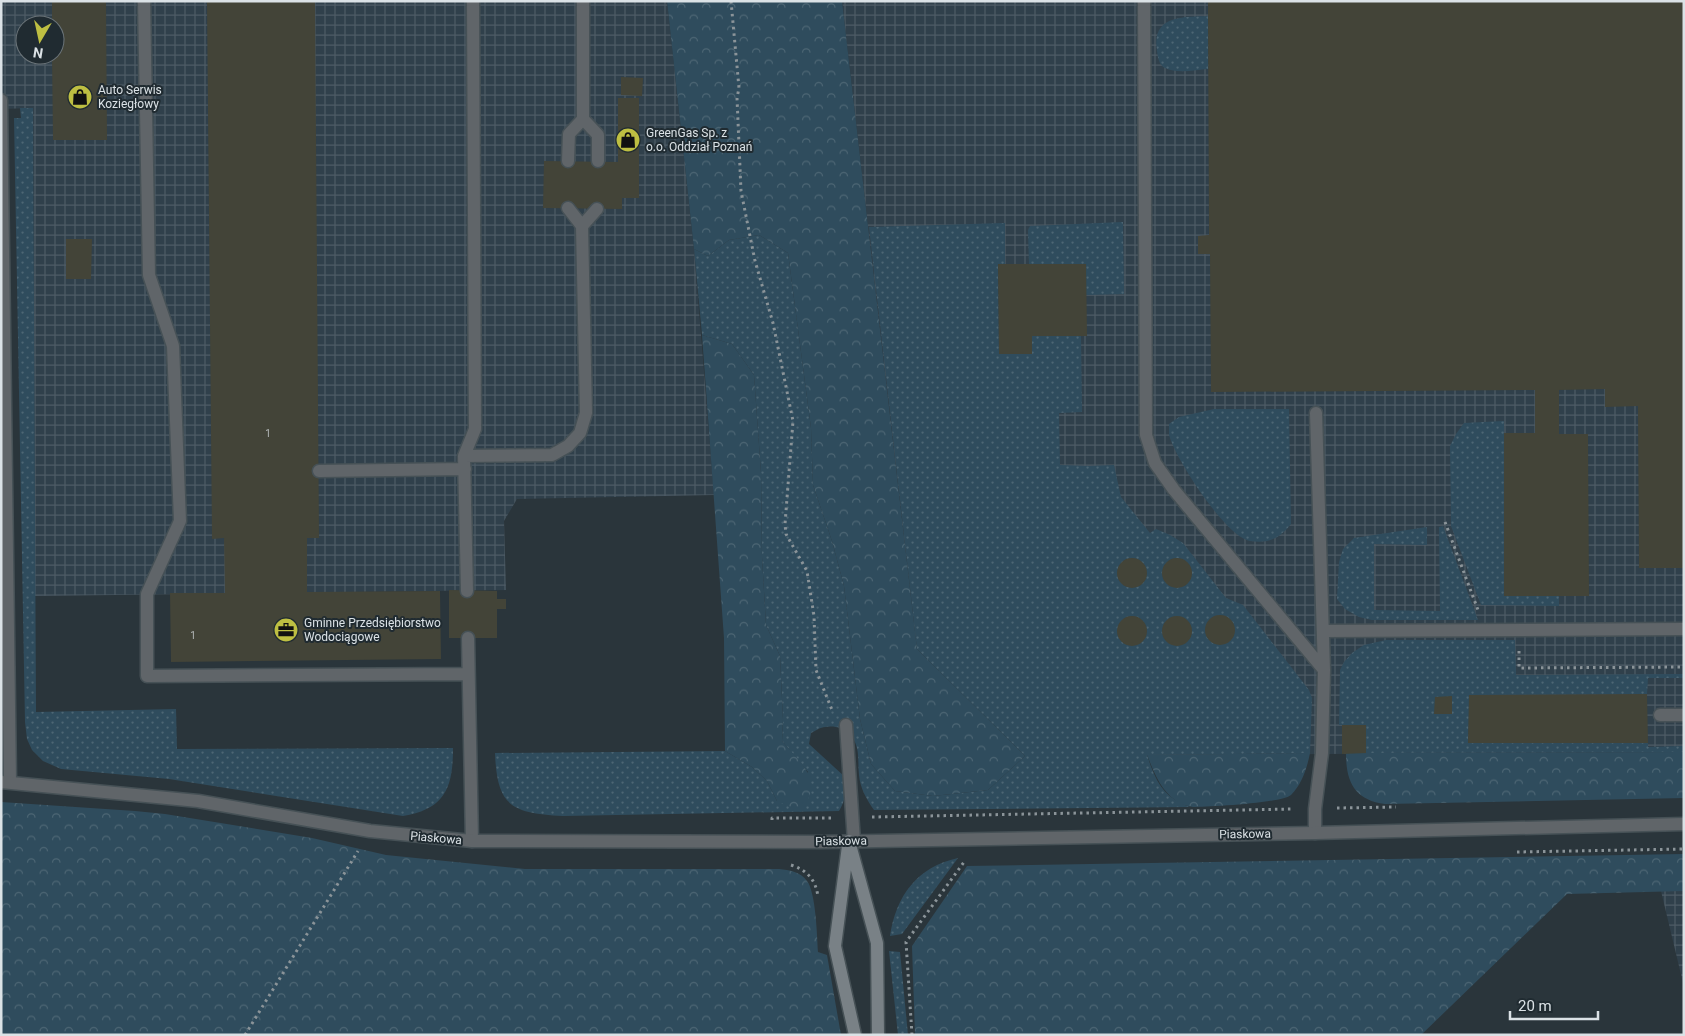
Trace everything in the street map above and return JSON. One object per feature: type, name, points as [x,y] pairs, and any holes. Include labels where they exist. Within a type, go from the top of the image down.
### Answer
[{"type":"street","points":[[144,1],[149,275],[173,346],[180,521],[147,594],[147,676],[468,674]]},
{"type":"street","points":[[467,591],[464,456],[475,430],[474,1]]},
{"type":"street","points":[[583,1],[583,119],[598,135],[598,161]]},
{"type":"street","points":[[1144,1],[1146,435],[1155,463],[1174,490],[1324,670]]},
{"type":"street","points":[[1,100],[5,782]]},
{"type":"street","points":[[568,161],[568,134],[583,119]]},
{"type":"street","points":[[464,456],[552,454],[568,446],[580,433],[586,413],[582,226],[568,208]]},
{"type":"street","points":[[582,226],[597,209]]},
{"type":"street","points":[[1315,833],[1315,809],[1322,754],[1324,670],[1316,413]]},
{"type":"street","points":[[319,472],[465,469]]},
{"type":"street","points":[[1323,631],[1684,629]]},
{"type":"street","points":[[468,638],[472,841]]},
{"type":"street","points":[[1660,715],[1684,714]]},
{"type":"street","points":[[846,725],[852,817],[851,841],[834,946],[855,1035]]},
{"type":"street","name":"Piaskowa","points":[[5,782],[198,801],[370,831],[472,841],[851,841],[1684,824]]},
{"type":"street","points":[[851,841],[877,943],[878,1035]]},
{"type":"path","points":[[731,1],[739,88],[737,98],[740,191],[754,261],[773,323],[793,420],[785,524],[786,534],[807,570],[814,616],[816,670],[833,711],[846,725]]},
{"type":"path","points":[[772,818],[983,814]]},
{"type":"path","points":[[245,1035],[370,831]]},
{"type":"path","points":[[1514,852],[1684,849]]},
{"type":"path","points":[[912,1035],[906,942],[963,862],[972,861]]},
{"type":"path","points":[[783,864],[792,865],[805,871],[814,882],[818,902]]},
{"type":"shaded area","points":[[1,1],[667,1],[694,249],[714,495],[517,499],[504,521],[506,590],[35,596],[33,108],[1,109]]},
{"type":"shaded area","points":[[842,1],[1684,1],[1684,752],[1147,755],[917,649]]},
{"type":"shaded area","points":[[1661,891],[1684,891],[1684,987]]},
{"type":"green space","points":[[667,1],[842,1],[917,649],[1025,756],[988,790],[933,796],[895,791],[871,764],[860,719],[844,586],[832,541],[813,485],[811,428],[788,253],[759,235],[729,240],[708,256],[694,249]]},
{"type":"green space","points":[[1208,16],[1208,69],[1181,71],[1163,67],[1158,59],[1156,39],[1159,30],[1164,24],[1179,18]]},
{"type":"green space","points":[[20,108],[33,108],[36,712],[176,709],[177,749],[453,748],[453,762],[448,785],[444,794],[429,808],[403,816],[169,779],[61,769],[43,761],[32,750],[27,739],[25,722],[14,118],[21,118]]},
{"type":"green space","points":[[1123,222],[1124,294],[1086,295],[1086,264],[1029,264],[1028,230],[1030,226]]},
{"type":"green space","points":[[1005,223],[1005,264],[998,265],[999,354],[1032,354],[1032,336],[1081,336],[1082,412],[1059,413],[1060,465],[1114,465],[1121,497],[1150,533],[1156,529],[1183,543],[1226,598],[1243,605],[1309,690],[1312,698],[1310,753],[1147,755],[1157,781],[1173,798],[1190,807],[874,810],[866,798],[861,785],[858,751],[853,738],[841,728],[831,726],[811,733],[809,744],[845,777],[845,795],[839,811],[563,816],[531,812],[511,804],[504,796],[499,785],[495,753],[725,751],[752,767],[767,781],[777,801],[808,772],[782,741],[780,656],[766,625],[762,557],[761,473],[754,375],[732,344],[702,335],[694,249],[708,256],[729,240],[759,235],[788,253],[811,428],[813,485],[832,541],[844,586],[860,719],[871,764],[895,791],[933,796],[988,790],[1025,756],[917,649],[869,227]]},
{"type":"green space","points":[[702,335],[732,344],[754,375],[761,473],[762,557],[766,625],[780,656],[782,741],[803,766],[811,782],[808,801],[801,812],[777,801],[767,781],[752,767],[725,751],[724,638]]},
{"type":"green space","points":[[1214,409],[1289,409],[1291,524],[1274,539],[1263,542],[1250,541],[1240,536],[1228,526],[1203,496],[1181,462],[1174,447],[1169,435],[1169,424],[1179,417]]},
{"type":"green space","points":[[1504,421],[1504,596],[1559,596],[1559,606],[1481,605],[1451,526],[1450,446],[1456,434],[1464,423]]},
{"type":"green space","points":[[1443,526],[1478,620],[1372,620],[1359,617],[1345,609],[1337,599],[1339,562],[1343,549],[1354,538],[1427,527],[1427,545],[1374,544],[1374,610],[1440,611],[1439,527]]},
{"type":"green space","points":[[1386,640],[1515,640],[1516,675],[1684,674],[1684,678],[1648,678],[1647,694],[1470,695],[1468,743],[1648,743],[1648,747],[1684,746],[1684,752],[1366,753],[1366,725],[1339,725],[1340,670],[1352,653],[1364,645]]},
{"type":"green space","points":[[1684,752],[1684,798],[1385,804],[1366,799],[1359,794],[1350,781],[1346,764],[1346,753]]},
{"type":"green space","points":[[1310,753],[1298,786],[1291,795],[1285,798],[1260,802],[1193,807],[1179,803],[1165,791],[1147,755]]},
{"type":"green space","points":[[1,802],[165,814],[312,838],[386,855],[525,869],[779,869],[791,871],[802,875],[810,887],[816,915],[818,952],[827,955],[841,1035],[1,1035]]},
{"type":"green space","points":[[1684,854],[1684,891],[1567,894],[1421,1035],[915,1035],[912,946],[967,866]]},
{"type":"green space","points":[[958,858],[902,934],[890,936],[897,908],[911,885],[931,868]]},
{"type":"green space","points":[[889,951],[900,952],[908,1035],[898,1035]]},
{"type":"building","name":"Auto Serwis Koziegłowy","points":[[52,1],[106,1],[107,140],[53,140],[52,65],[65,65],[65,15],[52,15]]},
{"type":"building","points":[[207,1],[315,1],[319,538],[307,538],[307,592],[440,591],[441,659],[171,662],[170,593],[225,593],[224,538],[212,539]]},
{"type":"building","points":[[1208,1],[1684,1],[1684,568],[1639,568],[1638,406],[1605,407],[1605,389],[1559,390],[1559,434],[1588,434],[1589,596],[1504,596],[1504,433],[1535,433],[1535,390],[1211,392],[1210,254],[1198,254],[1198,236],[1209,235]]},
{"type":"building","points":[[621,77],[643,78],[642,96],[621,95]]},
{"type":"building","points":[[618,98],[639,98],[639,198],[622,198],[622,209],[543,208],[544,161],[618,162]]},
{"type":"building","points":[[66,239],[92,239],[91,279],[66,279]]},
{"type":"building","points":[[998,264],[1086,264],[1087,336],[1032,336],[1032,354],[999,354]]},
{"type":"building","points":[[1132,558],[1143,562],[1147,573],[1143,584],[1132,588],[1121,584],[1117,573],[1121,562]]},
{"type":"building","points":[[1177,558],[1188,562],[1192,573],[1188,584],[1177,588],[1166,584],[1162,573],[1166,562]]},
{"type":"building","points":[[449,590],[497,591],[497,599],[506,599],[506,609],[497,609],[497,638],[449,638]]},
{"type":"building","points":[[1220,615],[1231,619],[1235,630],[1231,641],[1220,645],[1209,641],[1205,630],[1209,619]]},
{"type":"building","points":[[1132,616],[1143,620],[1147,631],[1143,642],[1132,646],[1121,642],[1117,631],[1121,620]]},
{"type":"building","points":[[1177,616],[1188,620],[1192,631],[1188,642],[1177,646],[1166,642],[1162,631],[1166,620]]},
{"type":"building","points":[[1647,694],[1648,743],[1468,743],[1469,695]]},
{"type":"building","points":[[1452,696],[1452,714],[1434,714],[1435,697]]},
{"type":"building","points":[[1342,725],[1366,725],[1366,753],[1342,754]]},
{"type":"place","name":"Auto Serwis Koziegłowy","points":[[80,97]]},
{"type":"place","name":"GreenGas Sp. z o.o. Oddział Poznań","points":[[628,140]]},
{"type":"place","name":"Gminne Przedsiębiorstwo Wodociągowe","points":[[286,630]]}]
